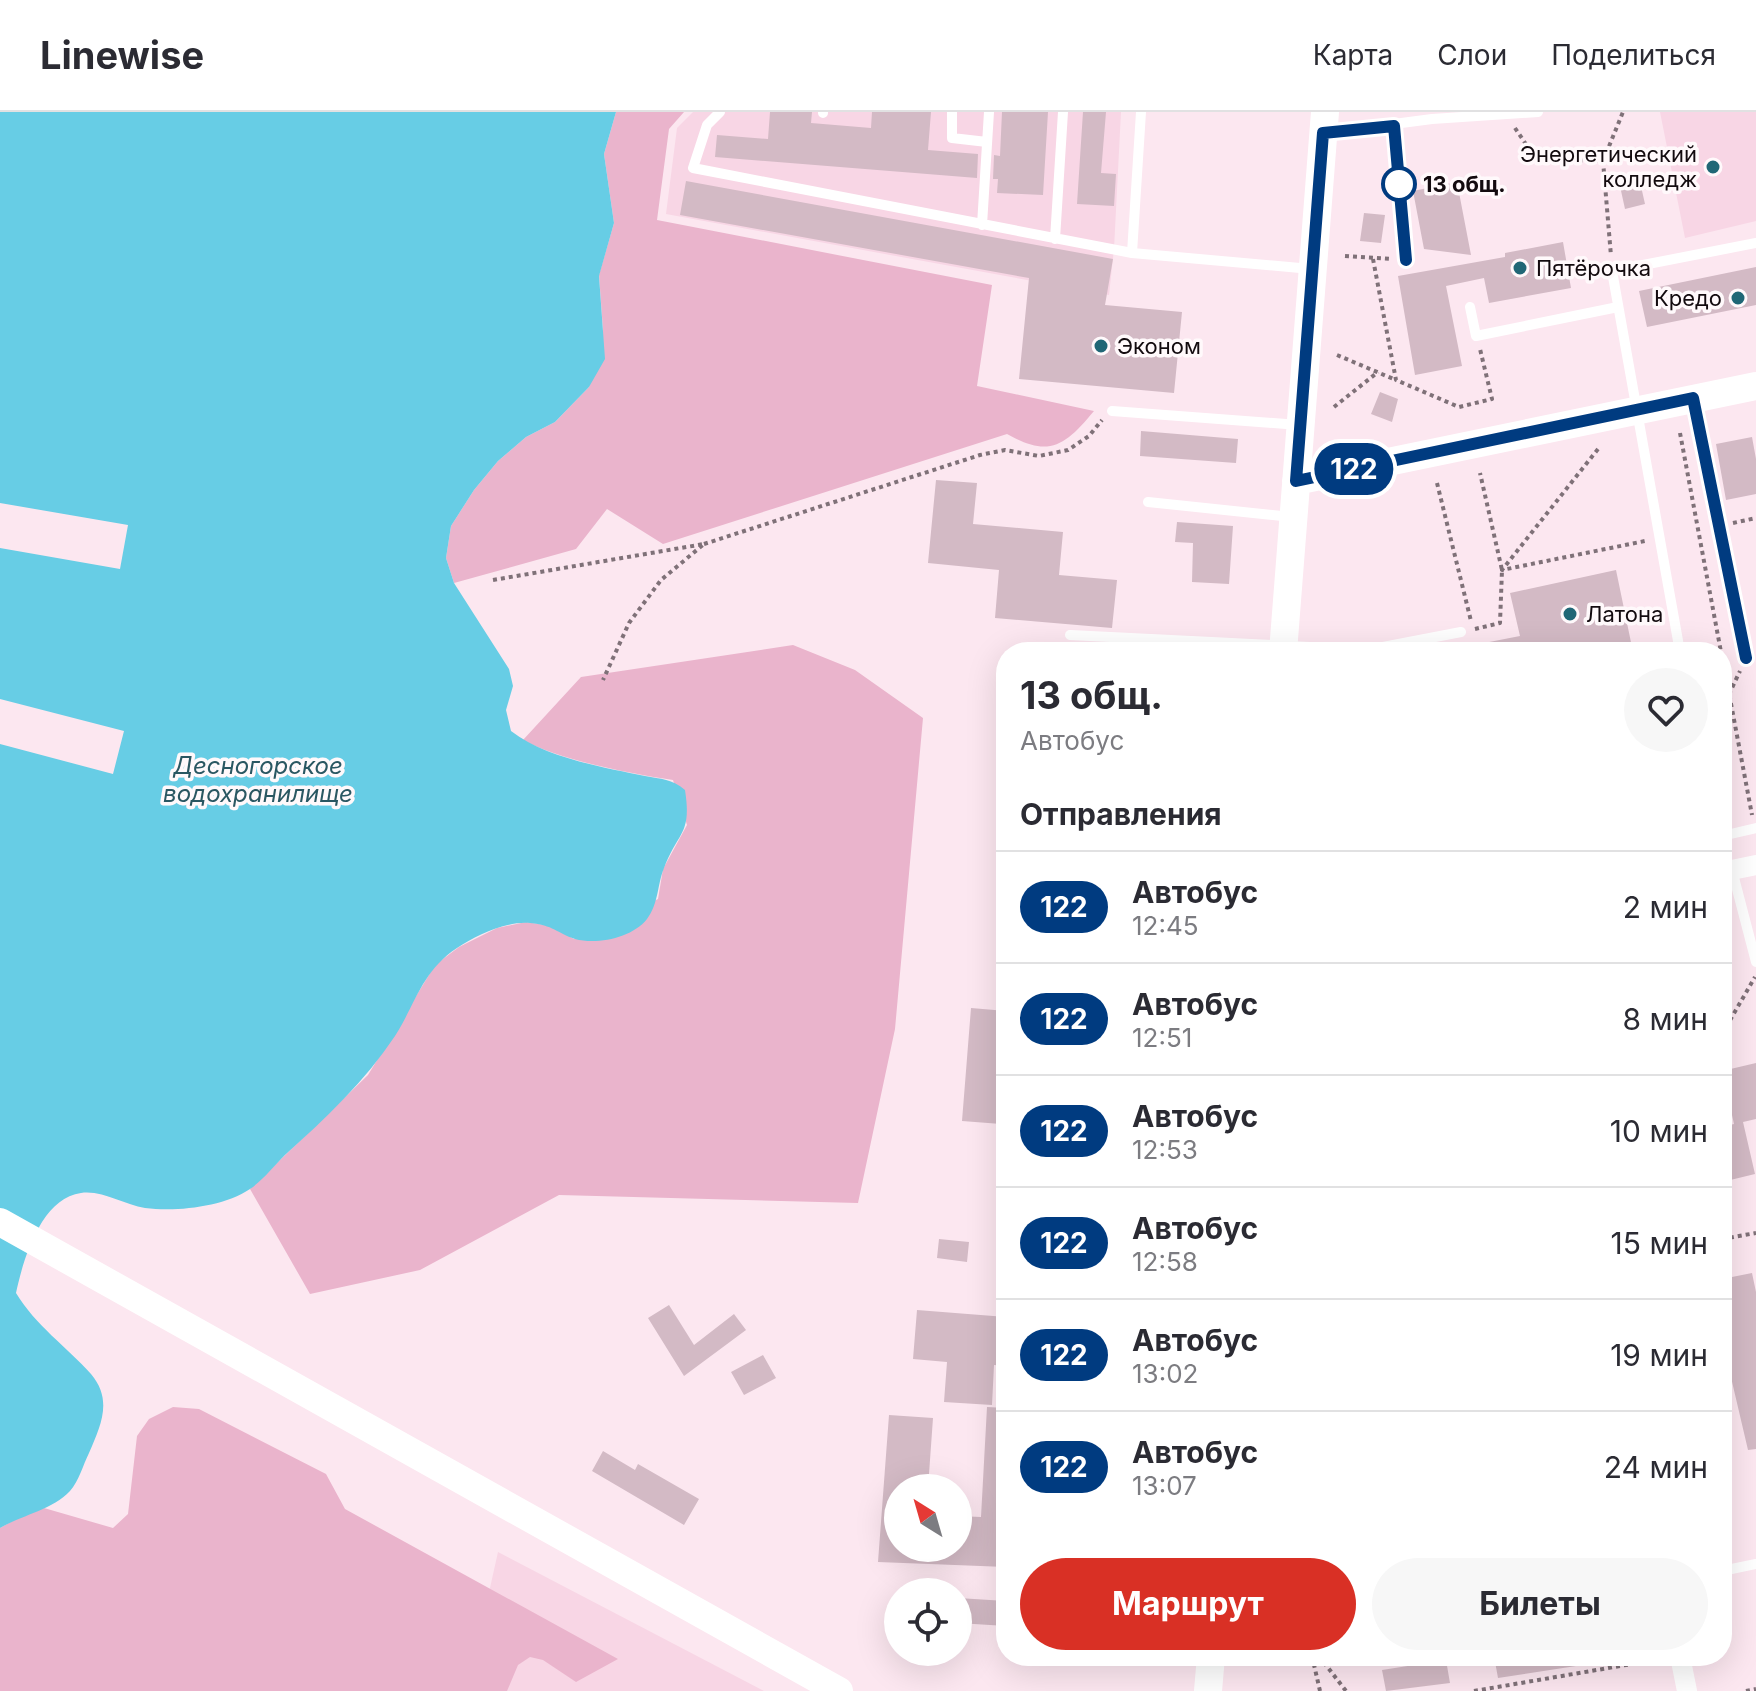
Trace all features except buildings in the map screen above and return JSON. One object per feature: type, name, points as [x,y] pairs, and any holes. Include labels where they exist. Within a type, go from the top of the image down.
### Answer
[{"type":"street","points":[[1285,642],[1324,123]]},
{"type":"street","points":[[1296,481],[1756,386]]},
{"type":"street","points":[[1732,870],[1756,865]]},
{"type":"street","points":[[0,1222],[839,1691]]},
{"type":"street","points":[[1208,1691],[1210,1666]]},
{"type":"street","points":[[1675,1666],[1687,1691]]},
{"type":"lane","points":[[720,112],[707,125],[693,168],[1132,253],[1313,269]]},
{"type":"lane","points":[[952,112],[952,138],[987,142]]},
{"type":"lane","points":[[982,225],[989,112]]},
{"type":"lane","points":[[1055,239],[1063,112]]},
{"type":"lane","points":[[1132,253],[1141,112]]},
{"type":"lane","points":[[1324,123],[1394,126],[1432,116],[1538,112]]},
{"type":"lane","points":[[1394,126],[1406,260]]},
{"type":"lane","points":[[1678,642],[1612,271],[1756,243]]},
{"type":"lane","points":[[1470,307],[1476,336],[1618,307]]},
{"type":"lane","points":[[1693,398],[1746,658]]},
{"type":"lane","points":[[1112,411],[1301,426]]},
{"type":"lane","points":[[1148,502],[1294,517]]},
{"type":"lane","points":[[1418,642],[1461,632]]},
{"type":"lane","points":[[1070,635],[1177,642]]},
{"type":"lane","points":[[1732,834],[1755,829]]},
{"type":"lane","points":[[1732,887],[1756,962]]},
{"type":"lane","points":[[1732,1569],[1756,1564]]},
{"type":"path","points":[[1612,271],[1603,161],[1623,112]]},
{"type":"path","points":[[1505,114],[1536,159],[1603,161]]},
{"type":"path","points":[[1345,256],[1406,260]]},
{"type":"path","points":[[1373,259],[1396,380]]},
{"type":"path","points":[[1337,355],[1459,407],[1492,399],[1476,336]]},
{"type":"path","points":[[1334,407],[1378,372]]},
{"type":"path","points":[[493,580],[704,544],[980,455],[1005,450],[1039,456],[1068,450],[1089,436],[1112,411]]},
{"type":"path","points":[[1680,433],[1720,642]]},
{"type":"path","points":[[1502,570],[1598,449]]},
{"type":"path","points":[[1437,483],[1473,629],[1500,623],[1502,570],[1480,473]]},
{"type":"path","points":[[1719,526],[1756,518]]},
{"type":"path","points":[[1502,570],[1659,538]]},
{"type":"path","points":[[603,680],[629,623],[661,580],[704,544]]},
{"type":"path","points":[[1732,691],[1746,658]]},
{"type":"path","points":[[1732,707],[1755,829]]},
{"type":"path","points":[[1732,1017],[1756,975]]},
{"type":"path","points":[[1732,1237],[1756,1233]]},
{"type":"path","points":[[1314,1666],[1320,1691]]},
{"type":"path","points":[[1327,1666],[1346,1691]]},
{"type":"path","points":[[1474,1691],[1619,1666]]},
{"type":"path","points":[[1746,1691],[1756,1689]]},
{"type":"shaded area","points":[[616,112],[684,112],[669,129],[657,220],[992,285],[977,386],[1094,411],[1074,433],[1055,445],[1034,445],[1007,434],[663,544],[607,509],[576,549],[454,583],[446,558],[451,526],[474,490],[498,461],[526,437],[555,422],[589,387],[603,330],[599,275],[614,223],[604,154]]},
{"type":"shaded area","points":[[693,112],[1121,112],[1109,295],[666,214],[677,128]]},
{"type":"shaded area","name":"Энергетический колледж","points":[[1660,112],[1756,112],[1756,221],[1685,238]]},
{"type":"shaded area","points":[[793,645],[855,670],[923,718],[895,1029],[858,1203],[559,1195],[420,1270],[310,1294],[250,1189],[368,1075],[435,965],[459,947],[497,928],[526,922],[551,926],[574,939],[658,899],[663,869],[687,825],[673,780],[575,760],[523,740],[581,677]]},
{"type":"shaded area","points":[[173,1407],[199,1409],[326,1474],[345,1509],[618,1659],[576,1682],[543,1660],[530,1657],[518,1665],[507,1691],[0,1691],[0,1528],[44,1508],[113,1528],[128,1514],[137,1436],[149,1419]]},
{"type":"shaded area","points":[[498,1552],[764,1691],[467,1691]]},
{"type":"water","name":"Десногорское водохранилище","points":[[0,112],[616,112],[604,154],[614,223],[599,276],[605,359],[589,387],[555,422],[526,437],[498,461],[474,490],[451,526],[446,558],[454,583],[509,669],[513,686],[506,710],[511,731],[557,755],[680,786],[685,790],[687,816],[664,868],[654,907],[641,926],[614,938],[584,941],[544,926],[511,924],[473,938],[457,948],[428,977],[395,1036],[358,1084],[250,1189],[227,1200],[185,1208],[145,1208],[89,1193],[67,1197],[55,1206],[36,1232],[16,1293],[42,1326],[91,1374],[102,1393],[103,1413],[93,1443],[70,1491],[55,1503],[0,1528]]},
{"type":"pier","points":[[0,503],[128,525],[120,569],[0,548]]},
{"type":"pier","points":[[0,699],[124,731],[113,774],[0,744]]},
{"type":"bus line","name":"122","points":[[1406,260],[1394,126],[1323,133],[1296,481],[1693,398],[1746,658]]},
{"type":"place","name":"Энергетический колледж","points":[[1713,167]]},
{"type":"place","name":"13 общ.","points":[[1399,184]]},
{"type":"place","name":"Пятёрочка","points":[[1520,268]]},
{"type":"place","name":"Кредо","points":[[1738,298]]},
{"type":"place","name":"Эконом","points":[[1101,346]]},
{"type":"place","name":"Латона","points":[[1570,614]]}]
